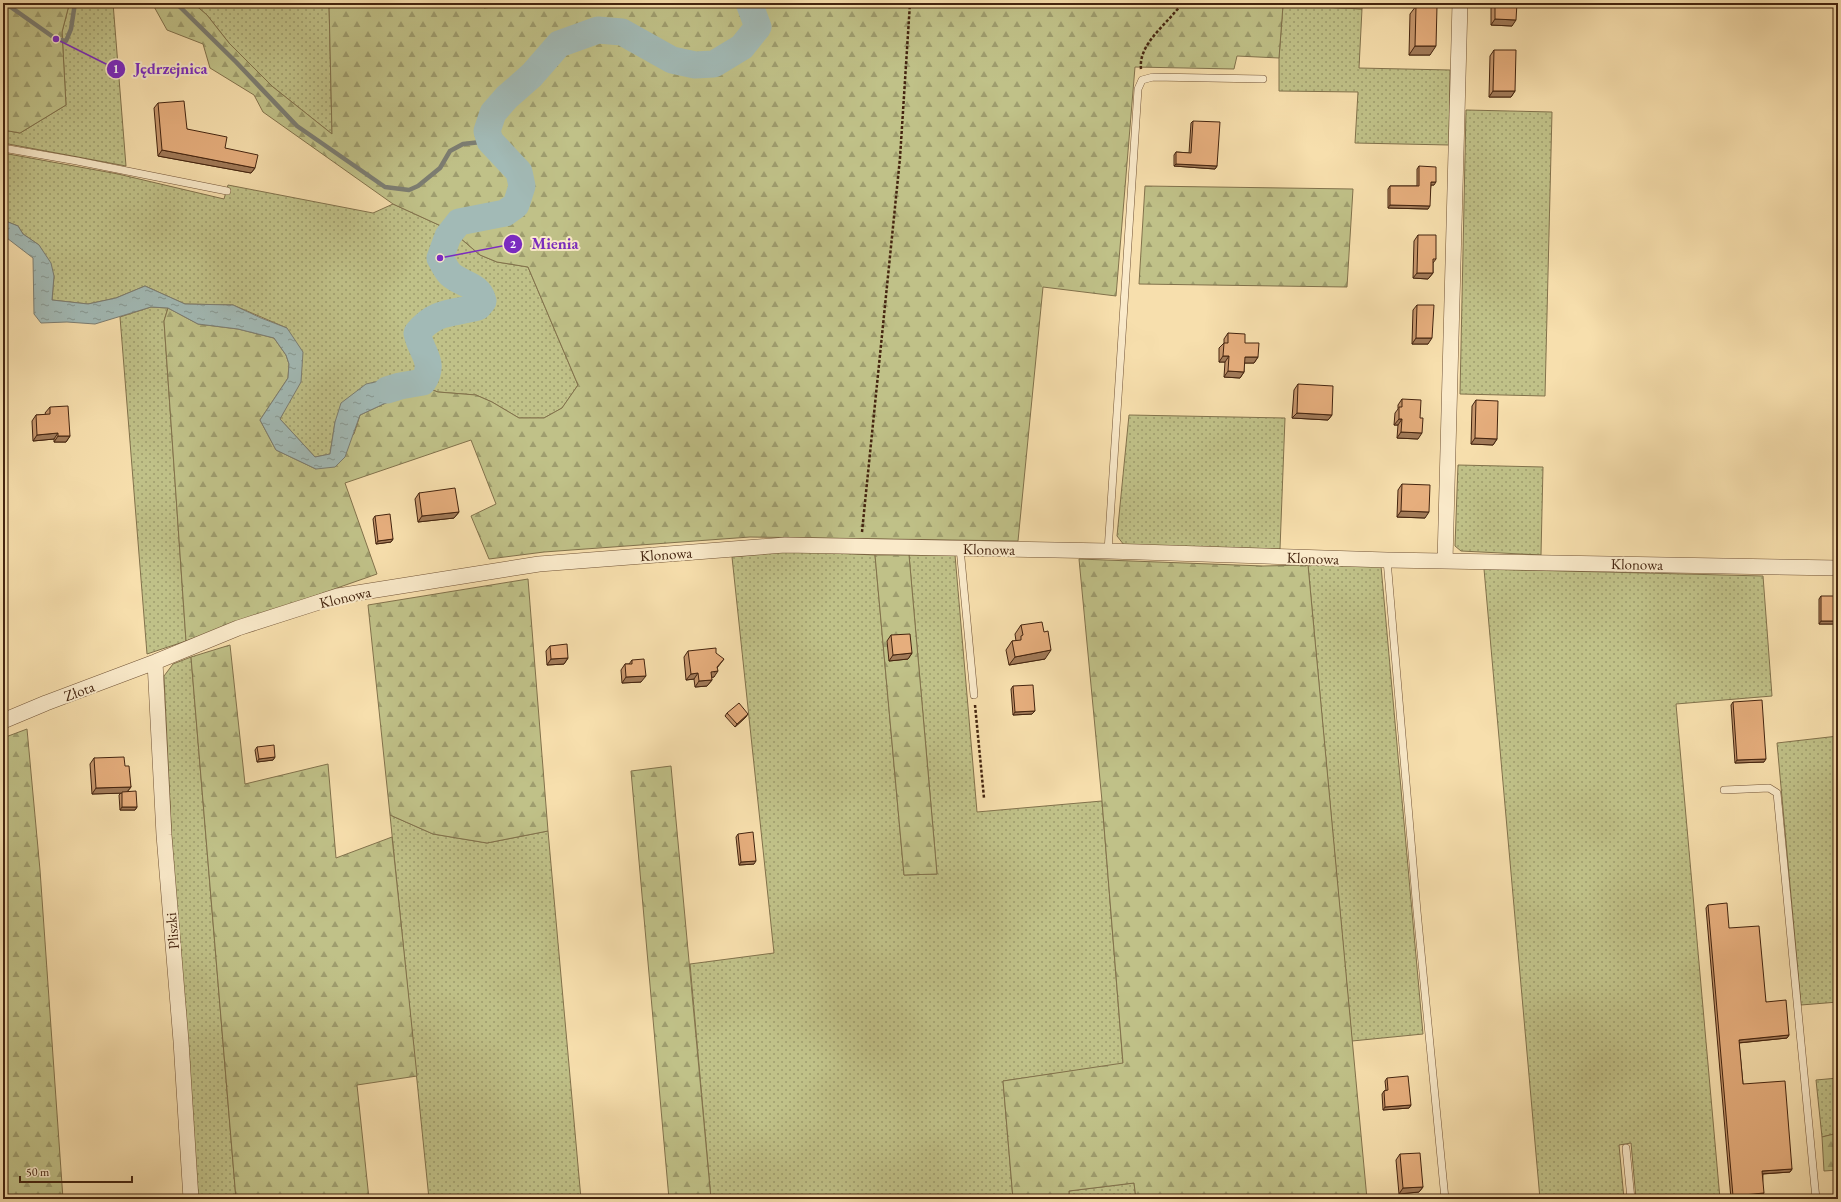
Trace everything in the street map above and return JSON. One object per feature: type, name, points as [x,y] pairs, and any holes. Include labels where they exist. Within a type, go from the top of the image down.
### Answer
[{"type":"street","points":[[1445,561],[1460,3]]},
{"type":"street","name":"Klonowa","points":[[155,662],[238,628],[338,596],[539,564],[785,545],[1108,551],[1387,560],[1838,568]]},
{"type":"street","name":"Złota","points":[[3,721],[46,703],[155,662]]},
{"type":"street","name":"Pliszki","points":[[155,662],[164,835],[181,1041],[191,1199]]},
{"type":"lane","points":[[1108,551],[1138,89],[1142,80],[1153,77],[1263,79]]},
{"type":"lane","points":[[3,148],[227,191]]},
{"type":"lane","points":[[960,548],[974,695]]},
{"type":"lane","points":[[1387,560],[1417,904],[1445,1199]]},
{"type":"lane","points":[[1724,790],[1759,787],[1769,788],[1777,794],[1816,1199]]},
{"type":"lane","points":[[1626,1148],[1631,1199]]},
{"type":"path","points":[[860,546],[900,158],[910,3]]},
{"type":"path","points":[[1142,80],[1140,61],[1150,40],[1182,3]]},
{"type":"path","points":[[974,695],[984,798]]},
{"type":"green space","points":[[3,3],[66,3],[69,5],[62,32],[66,105],[20,133],[3,130]]},
{"type":"green space","points":[[66,3],[113,3],[126,166],[3,143],[3,130],[20,133],[66,105],[62,32],[69,5]]},
{"type":"green space","points":[[152,3],[193,3],[207,15],[229,43],[273,87],[332,134],[329,3],[483,3],[484,8],[525,3],[1363,3],[1362,9],[1283,5],[1279,58],[1237,56],[1234,69],[1135,67],[1116,296],[1043,287],[1018,541],[750,537],[544,552],[489,559],[471,516],[496,504],[471,440],[345,483],[377,574],[186,641],[164,321],[168,308],[198,324],[238,329],[274,338],[286,355],[289,364],[288,378],[260,420],[276,450],[316,469],[354,434],[360,415],[403,395],[427,388],[438,392],[476,395],[492,402],[519,418],[544,418],[562,408],[578,385],[528,267],[497,262],[480,255],[459,237],[441,226],[393,204],[263,112],[254,95],[210,68],[203,44],[167,30]]},
{"type":"green space","points":[[193,3],[329,3],[332,134],[273,87],[229,43],[207,15]]},
{"type":"green space","points":[[1283,5],[1362,9],[1359,68],[1450,70],[1449,145],[1355,143],[1358,92],[1279,91],[1279,58]]},
{"type":"green space","points":[[1466,110],[1552,112],[1545,396],[1460,394]]},
{"type":"green space","points":[[3,153],[118,174],[224,199],[228,185],[373,213],[393,204],[441,226],[459,237],[480,255],[497,262],[528,267],[578,385],[562,408],[544,418],[519,418],[492,402],[476,395],[438,392],[427,388],[411,374],[335,422],[330,454],[315,457],[280,419],[287,405],[287,328],[233,305],[185,304],[145,286],[116,298],[88,304],[52,300],[54,276],[39,245],[23,234],[18,226],[3,220]]},
{"type":"green space","points":[[1145,186],[1353,189],[1347,287],[1139,284]]},
{"type":"green space","points":[[151,307],[168,308],[164,321],[186,641],[147,654],[120,317]]},
{"type":"green space","points":[[1129,415],[1285,418],[1280,549],[1124,545],[1117,536]]},
{"type":"green space","points":[[1458,465],[1543,467],[1541,555],[1461,551],[1455,546]]},
{"type":"green space","points":[[792,551],[875,555],[904,875],[937,874],[909,555],[955,555],[977,812],[1102,801],[1123,1064],[1003,1081],[1013,1199],[711,1199],[690,964],[774,953],[732,557]]},
{"type":"green space","points":[[875,555],[909,555],[937,874],[904,875]]},
{"type":"green space","points":[[1079,559],[1263,566],[1308,565],[1367,1199],[1136,1199],[1134,1183],[1069,1191],[1069,1199],[1013,1199],[1003,1081],[1123,1063],[1102,801]]},
{"type":"green space","points":[[1308,565],[1381,566],[1423,1034],[1352,1041]]},
{"type":"green space","points":[[1484,569],[1763,576],[1772,696],[1676,704],[1720,1199],[1636,1199],[1631,1143],[1619,1145],[1624,1199],[1540,1199]]},
{"type":"green space","points":[[528,579],[548,831],[487,843],[433,834],[390,815],[368,605]]},
{"type":"green space","points":[[230,645],[245,784],[328,764],[336,858],[392,837],[417,1076],[357,1085],[369,1199],[236,1199],[191,657]]},
{"type":"green space","points":[[191,657],[236,1199],[195,1199],[173,868],[164,676],[173,664]]},
{"type":"green space","points":[[27,729],[40,870],[63,1199],[3,1199],[3,738]]},
{"type":"green space","points":[[1838,736],[1838,1002],[1801,1005],[1777,743]]},
{"type":"green space","points":[[671,766],[711,1199],[669,1199],[631,771]]},
{"type":"green space","points":[[390,815],[433,834],[487,843],[548,831],[581,1199],[429,1199]]},
{"type":"green space","points":[[1838,1078],[1838,1133],[1822,1137],[1816,1080]]},
{"type":"green space","points":[[1838,1133],[1838,1170],[1824,1171],[1822,1137]]},
{"type":"green space","points":[[1134,1183],[1136,1199],[1069,1199],[1069,1191]]},
{"type":"water","points":[[3,220],[18,226],[23,234],[39,245],[51,263],[54,276],[52,300],[88,304],[116,298],[145,286],[185,304],[233,305],[287,328],[303,352],[301,382],[280,419],[315,457],[330,454],[335,422],[341,403],[366,384],[411,374],[419,375],[427,388],[403,395],[360,415],[345,457],[335,467],[316,469],[276,450],[260,420],[288,378],[289,364],[286,355],[274,338],[238,329],[198,324],[168,308],[151,307],[95,324],[67,322],[41,323],[34,314],[33,258],[3,235]]},
{"type":"building","points":[[1495,3],[1517,3],[1516,20],[1495,19]]},
{"type":"building","points":[[1416,6],[1437,6],[1436,46],[1415,46]]},
{"type":"building","points":[[1494,50],[1516,50],[1515,91],[1493,91]]},
{"type":"building","points":[[184,101],[187,129],[227,137],[225,148],[258,155],[255,168],[162,150],[158,103]]},
{"type":"building","points":[[1193,121],[1220,122],[1217,166],[1176,164],[1176,152],[1191,153]]},
{"type":"building","points":[[1419,166],[1436,167],[1436,182],[1431,182],[1430,206],[1390,205],[1390,186],[1419,186]]},
{"type":"building","points":[[1418,235],[1436,235],[1436,259],[1433,259],[1433,273],[1417,273]]},
{"type":"building","points":[[1417,305],[1434,305],[1432,338],[1416,338]]},
{"type":"building","points":[[1228,333],[1245,334],[1245,343],[1259,343],[1258,357],[1245,357],[1244,372],[1228,371],[1229,356],[1223,356],[1224,343],[1228,343]]},
{"type":"building","points":[[1298,384],[1333,386],[1332,415],[1297,413]]},
{"type":"building","points":[[1402,399],[1421,400],[1420,418],[1423,418],[1422,433],[1401,432],[1402,419],[1399,419],[1399,407],[1402,407]]},
{"type":"building","points":[[1476,400],[1498,401],[1497,439],[1475,438]]},
{"type":"building","points":[[68,406],[70,436],[58,436],[58,433],[37,435],[36,415],[50,414],[50,407]]},
{"type":"building","points":[[1402,484],[1430,485],[1429,512],[1401,511]]},
{"type":"building","points":[[455,488],[459,512],[422,516],[419,493]]},
{"type":"building","points":[[390,514],[393,539],[378,541],[375,516]]},
{"type":"building","points":[[1821,596],[1838,596],[1838,621],[1821,621]]},
{"type":"building","points":[[1042,622],[1044,632],[1048,631],[1051,650],[1015,657],[1012,641],[1021,640],[1021,636],[1023,635],[1021,625]]},
{"type":"building","points":[[910,634],[912,653],[893,655],[891,635]]},
{"type":"building","points":[[567,644],[568,658],[551,659],[550,646]]},
{"type":"building","points":[[716,648],[716,653],[724,659],[717,667],[718,671],[711,672],[712,680],[699,681],[698,673],[691,674],[688,651]]},
{"type":"building","points":[[644,659],[646,676],[626,677],[625,664],[632,664],[632,660]]},
{"type":"building","points":[[1033,685],[1035,711],[1015,712],[1013,686]]},
{"type":"building","points":[[1762,700],[1766,759],[1737,760],[1733,702]]},
{"type":"building","points":[[739,703],[748,714],[737,724],[727,713]]},
{"type":"building","points":[[274,745],[275,757],[259,759],[257,747]]},
{"type":"building","points":[[124,757],[125,766],[129,766],[131,787],[96,788],[94,758]]},
{"type":"building","points":[[136,791],[137,807],[122,807],[122,792]]},
{"type":"building","points":[[753,832],[756,861],[741,862],[738,834]]},
{"type":"building","points":[[1727,903],[1729,928],[1759,926],[1766,1002],[1786,1000],[1789,1035],[1739,1040],[1743,1084],[1785,1081],[1792,1169],[1762,1171],[1764,1193],[1733,1196],[1708,905]]},
{"type":"building","points":[[1408,1076],[1411,1105],[1385,1107],[1384,1091],[1388,1090],[1387,1078]]},
{"type":"building","points":[[1420,1153],[1423,1187],[1403,1188],[1400,1154]]},
{"type":"waterway","points":[[5,3],[56,39],[66,41],[71,29],[75,3]]},
{"type":"waterway","points":[[176,3],[236,62],[297,126],[385,187],[409,190],[418,186],[440,168],[450,151],[463,144],[490,141]]},
{"type":"waterway","points":[[387,390],[423,382],[427,375],[428,363],[417,333],[424,326],[431,320],[445,314],[478,307],[483,301],[478,291],[450,274],[440,258],[448,236],[459,222],[505,213],[516,205],[522,186],[519,172],[490,141],[487,131],[493,113],[507,97],[532,75],[559,44],[598,30],[622,32],[672,60],[695,65],[714,64],[742,47],[758,27],[749,3]]},
{"type":"place","name":"Jędrzejnica","points":[[56,39]]},
{"type":"place","name":"Mienia","points":[[440,258]]}]
